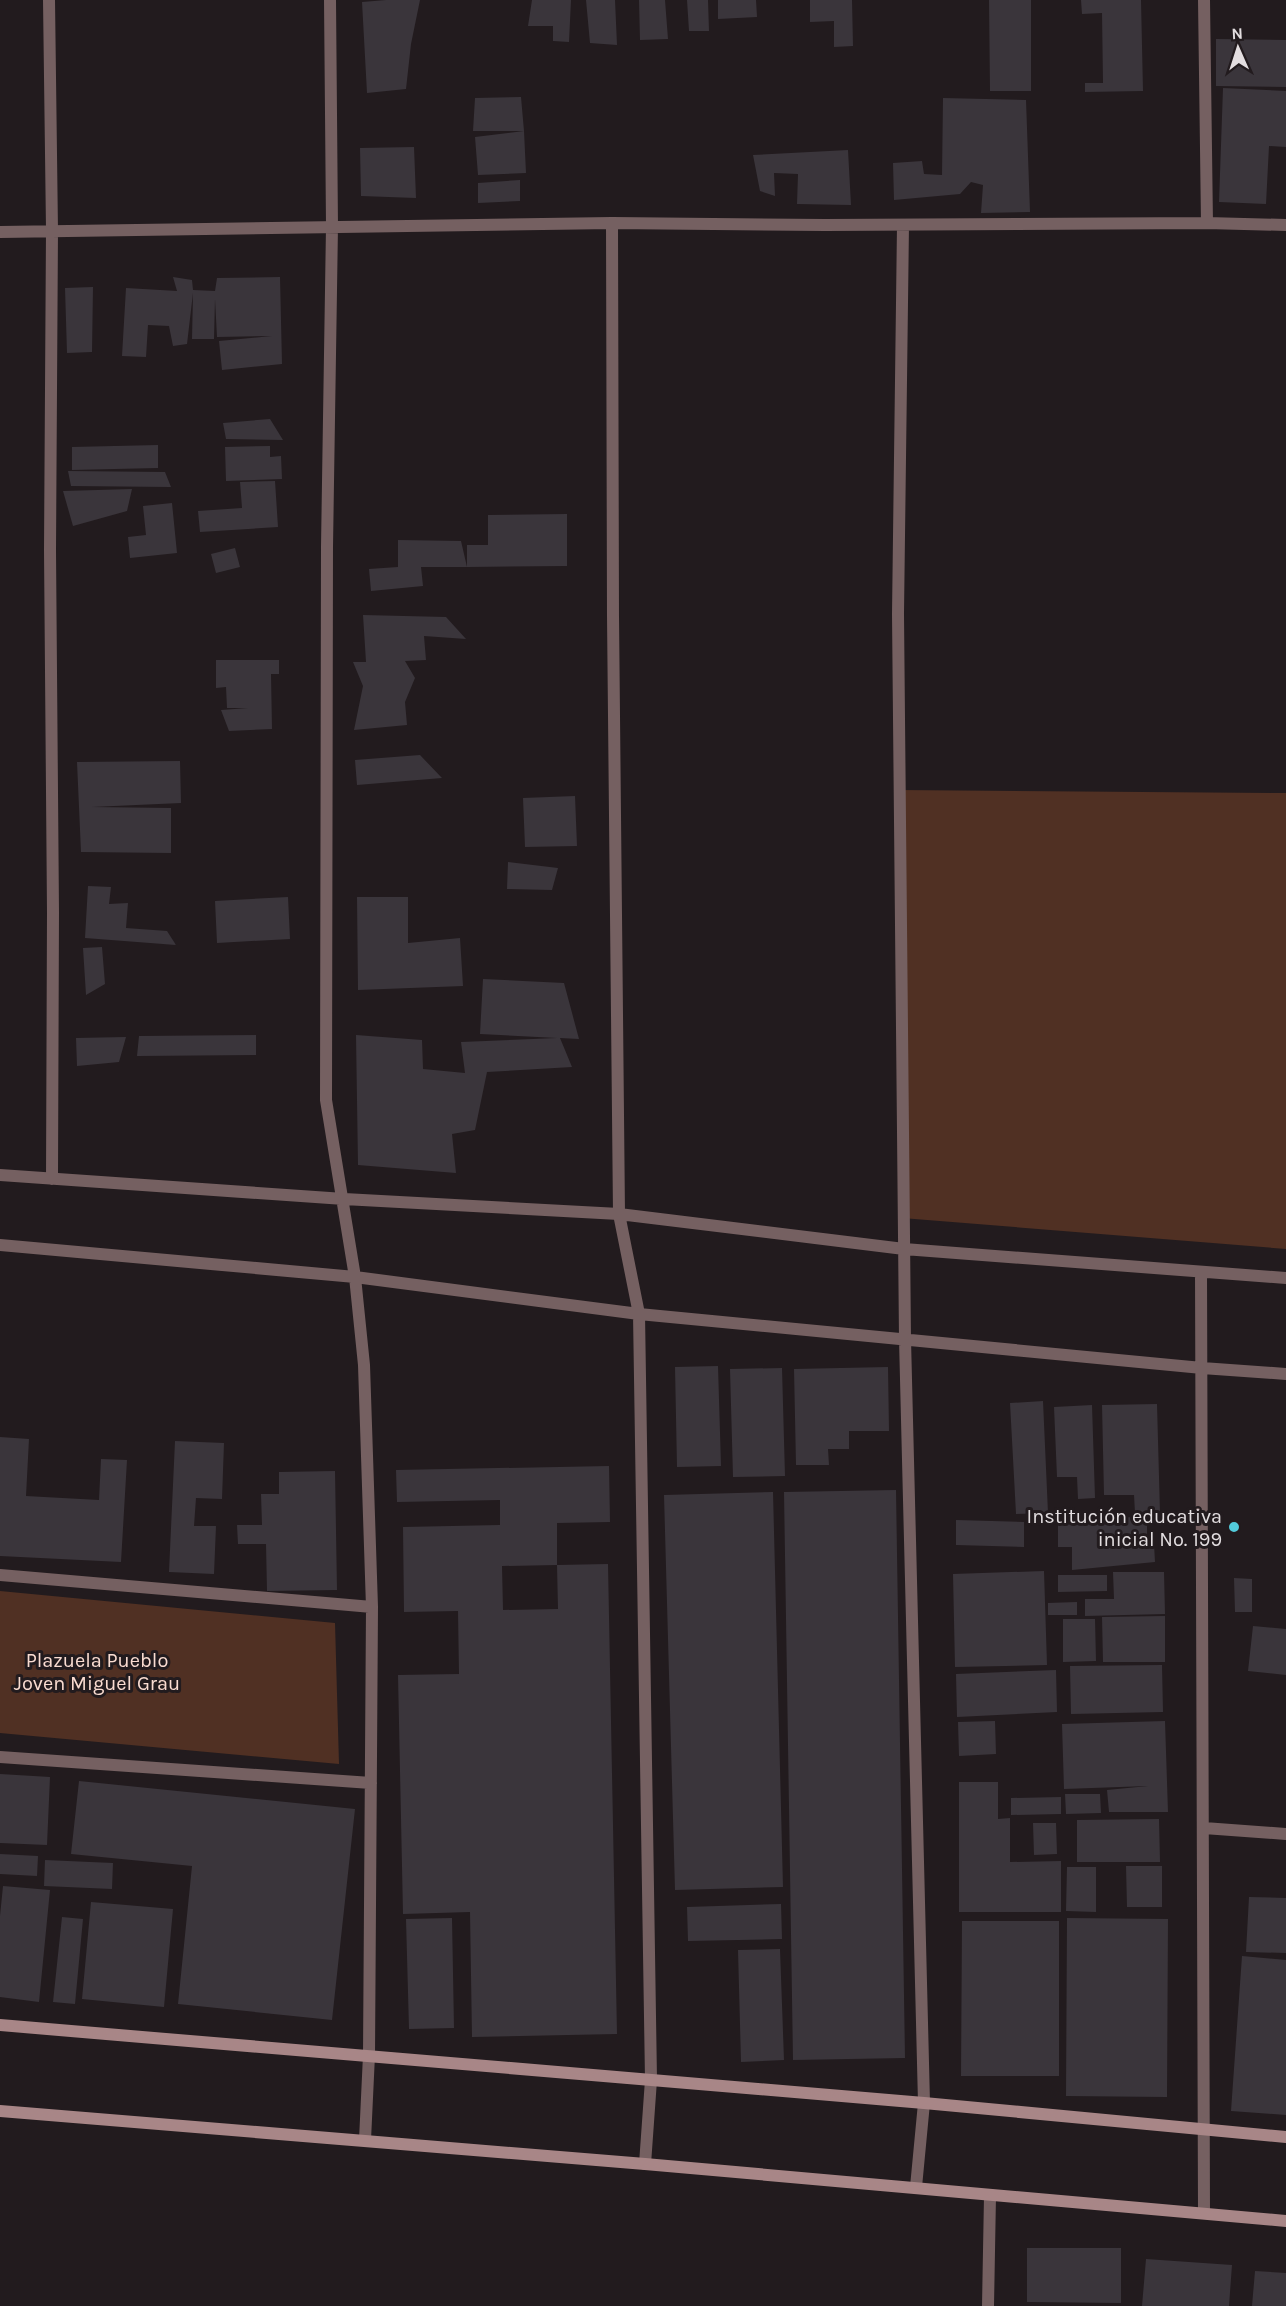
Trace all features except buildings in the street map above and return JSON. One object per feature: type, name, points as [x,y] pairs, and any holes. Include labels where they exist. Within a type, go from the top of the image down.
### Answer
[{"type":"street","points":[[49,0],[52,230],[51,1179]]},
{"type":"street","points":[[330,0],[332,226],[327,547],[326,1100],[344,1198],[364,1365],[372,1607],[369,2055],[366,2140]]},
{"type":"street","points":[[1204,0],[1207,223]]},
{"type":"street","points":[[0,232],[612,223],[1286,225]]},
{"type":"street","points":[[612,223],[619,1214],[639,1314],[651,2080],[645,2164]]},
{"type":"street","points":[[903,225],[898,614],[904,1250],[924,2103],[916,2187]]},
{"type":"street","points":[[0,1175],[619,1214],[904,1250],[1286,1278]]},
{"type":"street","points":[[0,1245],[355,1277],[639,1314],[1286,1374]]},
{"type":"street","points":[[1201,1273],[1204,2213]]},
{"type":"street","points":[[0,1575],[372,1607]]},
{"type":"street","points":[[0,1757],[371,1784]]},
{"type":"street","points":[[1204,1828],[1286,1834]]},
{"type":"street","points":[[0,2025],[924,2103],[1286,2137]]},
{"type":"street","points":[[0,2111],[916,2187],[990,2196],[1286,2221]]},
{"type":"street","points":[[988,2306],[990,2196]]},
{"type":"green space","points":[[897,790],[1286,793],[1286,1249],[902,1218]]},
{"type":"green space","name":"Plazuela Pueblo Joven Miguel Grau","points":[[0,1591],[335,1623],[339,1764],[0,1733]]},
{"type":"place","name":"Institución educativa inicial No. 199","points":[[1234,1527]]}]
